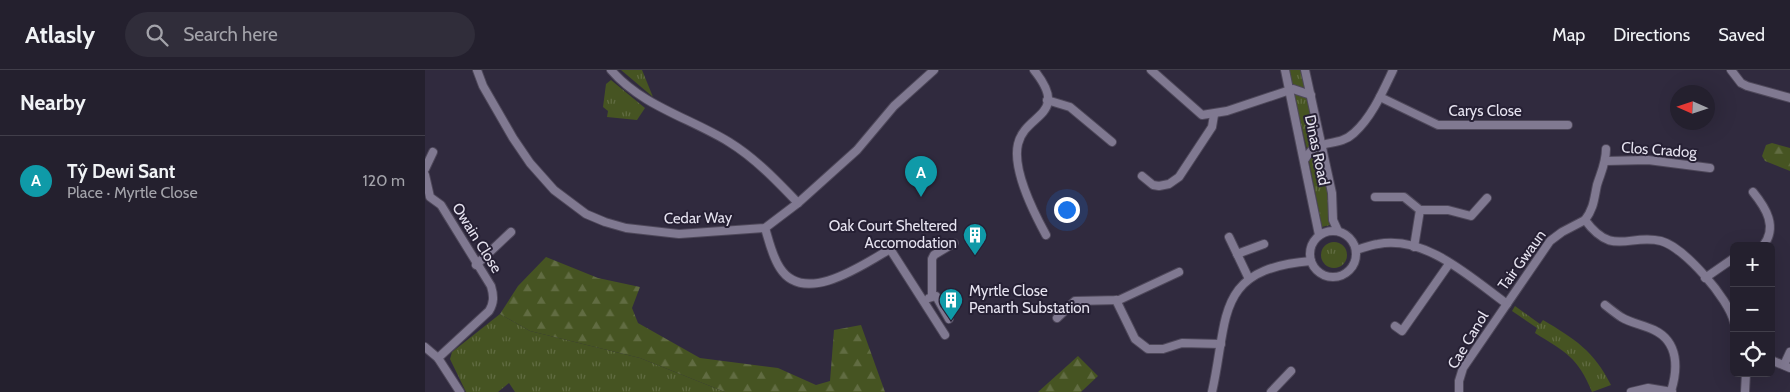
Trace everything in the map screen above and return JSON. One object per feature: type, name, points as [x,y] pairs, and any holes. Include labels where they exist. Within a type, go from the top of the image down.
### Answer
[{"type":"street","name":"Cedar Way","points":[[477,70],[491,102],[530,163],[554,190],[586,214],[626,228],[651,233],[679,234],[765,228]]},
{"type":"street","points":[[611,70],[637,94],[742,151],[798,203]]},
{"type":"street","points":[[934,70],[894,106],[857,150],[798,203],[765,228],[780,269],[797,280],[809,284],[830,281],[890,249],[945,335]]},
{"type":"street","points":[[1034,70],[1046,88],[1047,100],[1040,116],[1020,138],[1017,159],[1023,182],[1046,235]]},
{"type":"street","points":[[1151,70],[1198,114],[1214,114],[1290,90],[1301,90],[1311,95]]},
{"type":"street","name":"Dinas Road","points":[[1285,70],[1305,159],[1319,235]]},
{"type":"street","name":"Dinas Road","points":[[1305,70],[1332,193],[1333,220],[1337,231]]},
{"type":"street","points":[[1305,159],[1311,149],[1343,140],[1355,133],[1380,97],[1393,70]]},
{"type":"street","points":[[1731,70],[1741,83],[1747,86],[1790,98]]},
{"type":"street","name":"Carys Close","points":[[1380,97],[1438,125],[1568,125]]},
{"type":"street","points":[[1047,100],[1070,107],[1112,142]]},
{"type":"street","points":[[1143,176],[1159,186],[1169,184],[1179,177],[1212,127],[1214,114]]},
{"type":"street","points":[[1606,149],[1606,161],[1597,187],[1595,201],[1585,220],[1599,235],[1611,240],[1625,242],[1655,240],[1676,247],[1705,278],[1728,306],[1730,311]]},
{"type":"street","points":[[425,169],[433,152]]},
{"type":"street","name":"Clos Cradog","points":[[1606,161],[1648,160],[1710,168]]},
{"type":"street","name":"Owain Close","points":[[425,175],[430,197],[441,205],[476,266],[491,286],[493,294],[491,306],[438,358]]},
{"type":"street","points":[[1753,192],[1764,206],[1770,222],[1768,237],[1765,242]]},
{"type":"street","points":[[1375,197],[1404,197],[1420,210],[1448,210],[1471,216],[1487,198]]},
{"type":"street","points":[[1414,247],[1420,210]]},
{"type":"street","name":"Tair Gwaun","points":[[1507,304],[1550,242],[1562,232],[1585,220]]},
{"type":"street","points":[[1337,231],[1350,238],[1356,250],[1354,264],[1345,274],[1339,277],[1320,274],[1311,261],[1311,245],[1319,235],[1337,231]]},
{"type":"street","points":[[476,266],[511,232]]},
{"type":"street","points":[[1229,237],[1249,279]]},
{"type":"street","points":[[1356,250],[1377,244],[1399,243],[1414,247],[1433,254],[1507,304]]},
{"type":"street","points":[[932,296],[931,259],[934,255],[954,244]]},
{"type":"street","points":[[1237,254],[1264,244]]},
{"type":"street","points":[[1211,392],[1225,313],[1230,300],[1249,279],[1267,268],[1280,264],[1311,261]]},
{"type":"street","points":[[1705,278],[1730,261]]},
{"type":"street","points":[[1395,326],[1402,330],[1449,264]]},
{"type":"street","points":[[1057,318],[1075,301],[1116,300],[1179,272]]},
{"type":"street","points":[[923,301],[936,296],[949,318]]},
{"type":"street","points":[[1116,300],[1135,339],[1148,349],[1163,349],[1182,343],[1221,344]]},
{"type":"street","name":"Cae Canol","points":[[1459,392],[1459,381],[1463,368],[1507,304]]},
{"type":"street","points":[[1605,305],[1621,317],[1656,331],[1672,348],[1676,365],[1671,392],[1648,388],[1631,392]]},
{"type":"street","points":[[425,347],[438,358],[461,392]]},
{"type":"street","points":[[1775,362],[1787,367],[1790,352]]},
{"type":"street","points":[[1271,392],[1291,370]]},
{"type":"street","points":[[1745,392],[1746,377]]},
{"type":"green space","points":[[621,70],[642,70],[653,97]]},
{"type":"green space","points":[[1288,70],[1302,70],[1306,88],[1292,85]]},
{"type":"green space","points":[[611,80],[645,108],[637,120],[607,117],[608,111],[603,107],[606,84]]},
{"type":"green space","points":[[1293,93],[1306,95],[1309,99],[1318,142],[1307,149]]},
{"type":"green space","points":[[1772,143],[1790,148],[1790,171],[1765,161],[1762,156],[1766,145]]},
{"type":"green space","points":[[1318,147],[1328,190],[1330,225],[1322,227],[1309,161]]},
{"type":"green space","points":[[1334,242],[1344,245],[1347,255],[1344,265],[1334,268],[1324,265],[1321,255],[1324,245]]},
{"type":"green space","points":[[546,257],[598,278],[640,287],[632,308],[638,323],[700,358],[778,368],[816,385],[830,381],[834,330],[861,325],[885,392],[725,392],[640,358],[530,331],[500,314],[518,286]]},
{"type":"green space","points":[[1515,306],[1540,324],[1543,320],[1583,347],[1598,363],[1611,385],[1592,392],[1576,363],[1563,351],[1535,333],[1537,328],[1512,311]]},
{"type":"green space","points":[[500,314],[530,331],[640,358],[725,392],[515,392],[509,383],[498,392],[466,392],[450,359],[452,352]]},
{"type":"green space","points":[[1078,356],[1098,376],[1081,392],[1038,392]]},
{"type":"place","name":"Tŷ Dewi Sant","points":[[921,197]]},
{"type":"place","name":"Oak Court Sheltered Accomodation","points":[[975,256]]},
{"type":"place","name":"Myrtle Close Penarth Substation","points":[[951,321]]}]
